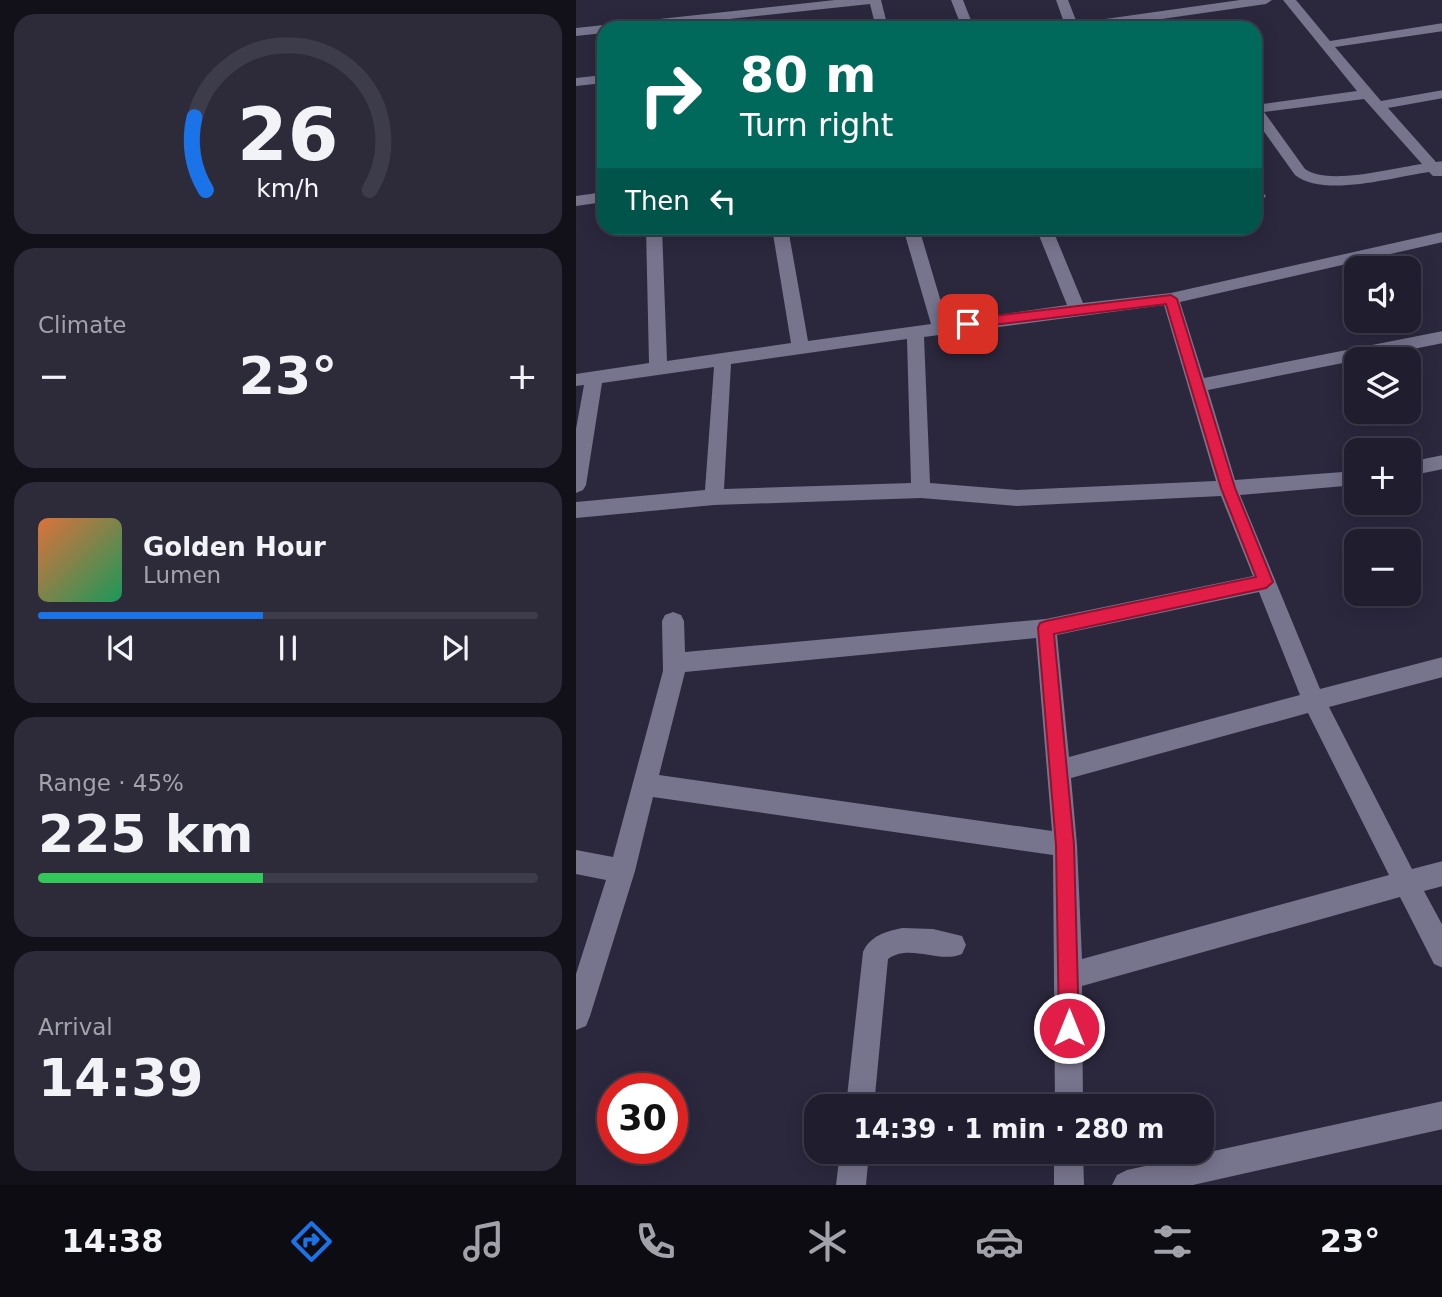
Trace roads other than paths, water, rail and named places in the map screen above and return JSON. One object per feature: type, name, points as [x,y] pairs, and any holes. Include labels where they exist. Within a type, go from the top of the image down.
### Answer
[{"type":"street","points":[[678,21],[873,0],[880,21]]},
{"type":"street","points":[[957,0],[965,21]]},
{"type":"street","points":[[1062,0],[1074,21]]},
{"type":"street","points":[[1125,21],[1266,0]]},
{"type":"street","points":[[1288,0],[1367,94],[1439,169]]},
{"type":"street","points":[[1326,45],[1442,27]]},
{"type":"street","points":[[576,32],[597,30]]},
{"type":"street","points":[[576,82],[597,80]]},
{"type":"street","points":[[1262,108],[1367,94]]},
{"type":"street","points":[[1378,106],[1442,94]]},
{"type":"street","points":[[1262,119],[1300,172],[1309,179],[1329,182],[1439,169]]},
{"type":"street","points":[[576,201],[597,198]]},
{"type":"street","points":[[654,235],[658,366]]},
{"type":"street","points":[[781,235],[799,347]]},
{"type":"street","points":[[913,235],[940,327]]},
{"type":"street","points":[[1047,235],[1077,309]]},
{"type":"street","points":[[576,485],[585,378],[940,327],[1171,299],[1442,237]]},
{"type":"street","points":[[1171,299],[1228,488],[1314,701],[1442,956]]},
{"type":"street","points":[[915,331],[921,490]]},
{"type":"street","points":[[1197,386],[1442,337]]},
{"type":"street","points":[[714,497],[723,358]]},
{"type":"street","points":[[1421,466],[1442,462]]},
{"type":"street","points":[[576,510],[714,497],[921,490],[1017,498],[1228,488],[1344,479]]},
{"type":"street","points":[[674,663],[1046,628],[1266,582]]},
{"type":"street","points":[[576,1016],[622,872],[674,671],[673,621]]},
{"type":"street","points":[[1046,628],[1065,845],[1069,1094]]},
{"type":"street","points":[[1060,770],[1442,667]]},
{"type":"street","points":[[645,784],[1065,845]]},
{"type":"street","points":[[576,862],[622,872]]},
{"type":"street","points":[[1069,976],[1442,873]]},
{"type":"street","points":[[861,1094],[876,952],[887,942],[901,940],[953,944]]},
{"type":"street","points":[[1127,1185],[1187,1178],[1442,1115]]},
{"type":"street","points":[[851,1185],[854,1164]]},
{"type":"street","points":[[1069,1164],[1069,1185]]}]
